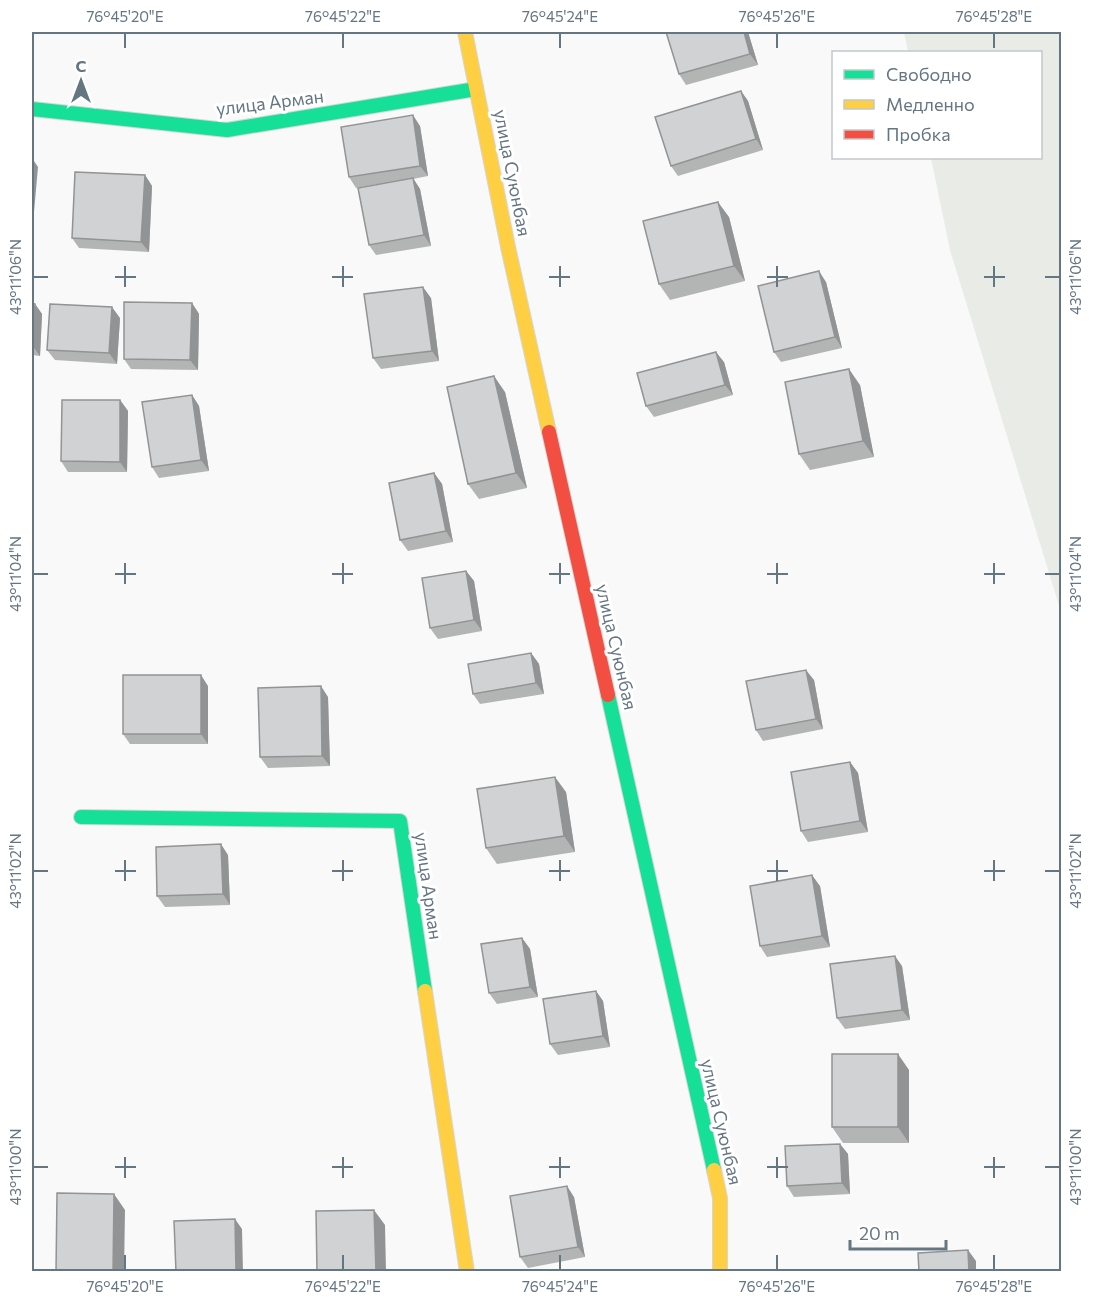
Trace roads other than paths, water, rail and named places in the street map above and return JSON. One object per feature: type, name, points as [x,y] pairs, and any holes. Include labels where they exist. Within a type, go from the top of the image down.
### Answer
[{"type":"main road","name":"улица Суюнбая","points":[[465,32],[508,247],[720,1198],[720,1272]]},
{"type":"main road","name":"улица Арман","points":[[32,109],[227,130],[476,89]]},
{"type":"main road","name":"улица Арман","points":[[81,817],[400,821],[467,1272]]}]
